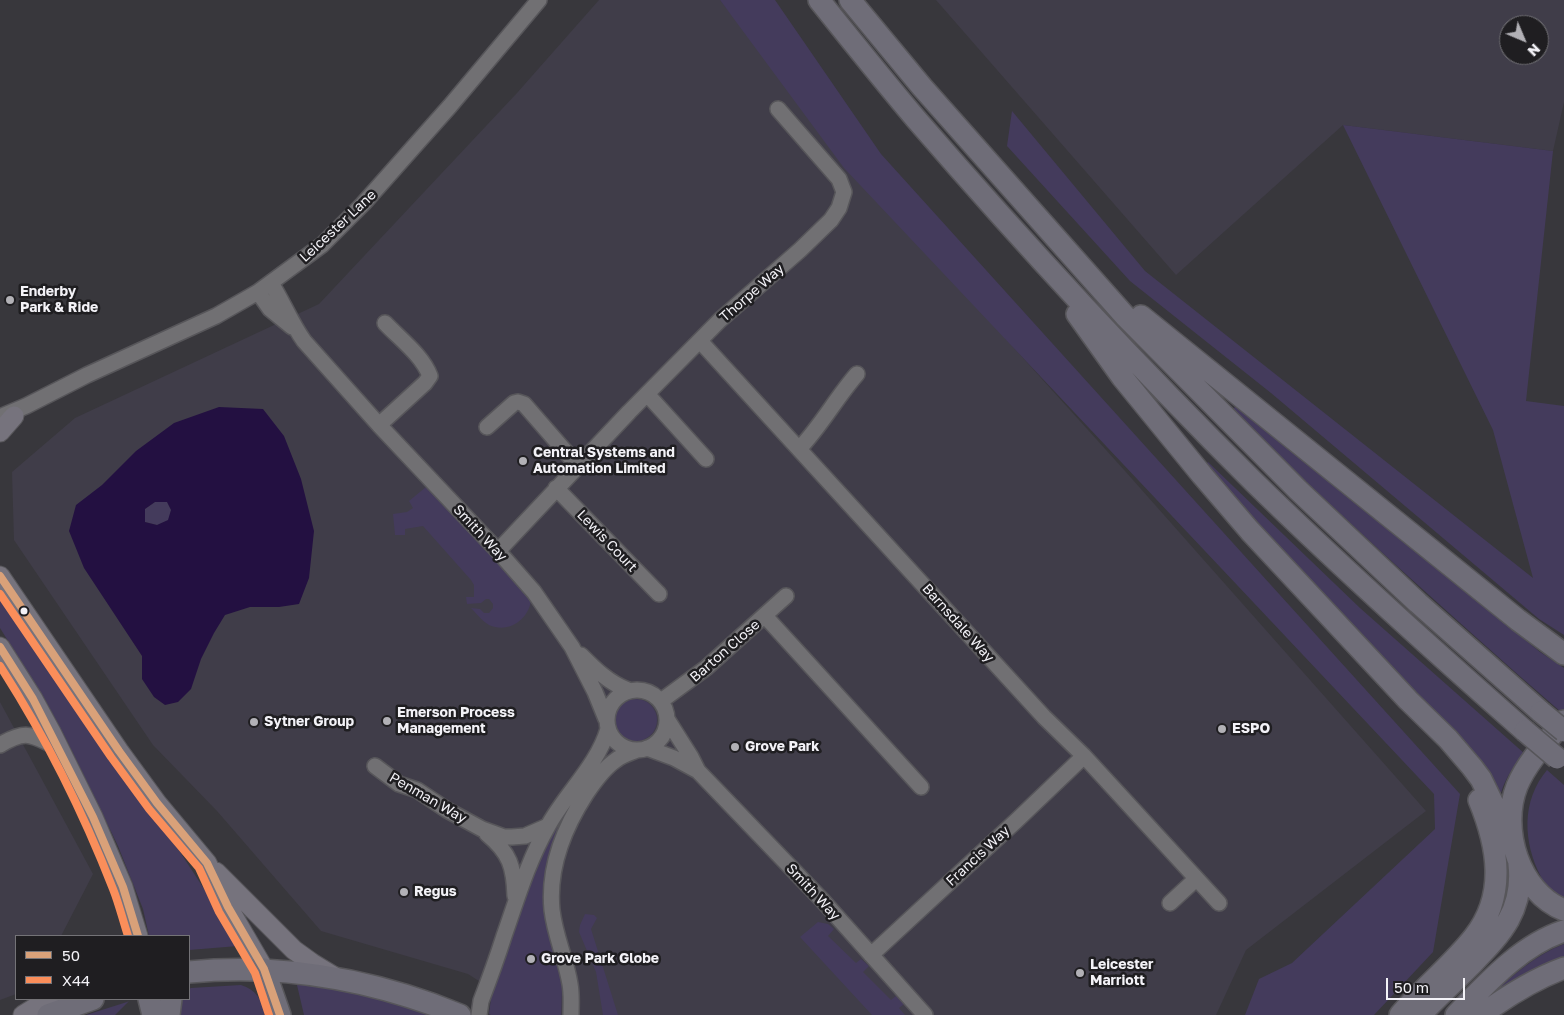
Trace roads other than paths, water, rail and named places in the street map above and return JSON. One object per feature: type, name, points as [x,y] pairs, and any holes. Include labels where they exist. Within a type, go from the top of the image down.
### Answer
[{"type":"highway","points":[[819,0],[916,118],[1020,237],[1255,483],[1388,610],[1561,761]]},
{"type":"highway","points":[[850,0],[922,87],[1125,316],[1254,446],[1418,603],[1541,712],[1564,730]]},
{"type":"highway","points":[[1030,208],[1134,311],[1518,620],[1564,654]]},
{"type":"highway","points":[[1020,237],[1122,377],[1202,475],[1256,538],[1408,700],[1442,732],[1472,767],[1481,779],[1498,814],[1511,834],[1525,876],[1549,902],[1564,910]]},
{"type":"highway","points":[[1400,1015],[1467,946],[1478,932],[1491,904],[1496,871],[1493,841],[1477,797],[1467,778],[1408,700]]},
{"type":"highway","points":[[1511,834],[1512,806],[1518,784],[1533,760],[1564,721]]},
{"type":"highway","points":[[1420,1015],[1494,940],[1507,923],[1519,894],[1520,873],[1518,859]]},
{"type":"highway","points":[[1456,1015],[1490,981],[1520,956],[1544,940],[1564,931]]},
{"type":"highway","points":[[1481,1015],[1516,991],[1564,968]]},
{"type":"highway","points":[[190,972],[264,969],[335,977],[409,996],[460,1015]]},
{"type":"highway","points":[[264,969],[280,1015]]},
{"type":"highway","points":[[48,1015],[90,1000]]},
{"type":"highway","points":[[148,1000],[152,1015]]},
{"type":"highway","points":[[169,1015],[171,1000]]},
{"type":"main road","points":[[0,432],[10,416]]},
{"type":"main road","points":[[0,576],[119,751],[157,803],[207,863],[294,950],[335,977]]},
{"type":"main road","points":[[0,647],[33,699],[104,842],[131,909],[138,935]]},
{"type":"main road","points":[[207,863],[228,907],[264,969]]},
{"type":"main road","points":[[125,935],[131,909]]},
{"type":"main road","points":[[24,1015],[47,1000]]},
{"type":"street","name":"Leicester Lane","points":[[10,416],[87,375],[216,316],[264,288],[322,245],[364,204],[539,0]]},
{"type":"street","name":"Thorpe Way","points":[[498,551],[556,488],[720,320],[800,250],[831,220],[839,208],[844,192],[839,178],[778,109]]},
{"type":"street","name":"Smith Way","points":[[264,288],[270,309],[295,329],[379,425],[498,551],[534,592],[572,647],[595,692],[607,724]]},
{"type":"street","points":[[379,425],[430,376],[427,368],[418,357],[385,323]]},
{"type":"street","name":"Barnsdale Way","points":[[700,341],[1044,717],[1084,756],[1219,903]]},
{"type":"street","points":[[799,449],[821,423],[841,392],[857,374]]},
{"type":"street","points":[[647,394],[706,459]]},
{"type":"street","points":[[487,427],[514,403],[524,404],[578,466]]},
{"type":"street","name":"Lewis Court","points":[[556,488],[658,594]]},
{"type":"street","name":"Barton Close","points":[[661,701],[706,668],[786,596]]},
{"type":"street","points":[[765,616],[921,787]]},
{"type":"street","name":"Smith Way","points":[[572,647],[602,674],[618,686],[628,690]]},
{"type":"street","points":[[571,1015],[570,983],[556,934],[552,908],[553,882],[558,852],[563,837],[575,812],[596,780],[615,760],[642,749],[660,739],[666,730],[666,710],[661,701],[649,692],[639,689],[628,690],[612,701],[607,713],[607,724],[612,738],[619,744],[627,749],[642,749]]},
{"type":"street","name":"Smith Way","points":[[667,719],[698,771],[823,901],[925,1015]]},
{"type":"street","name":"Penman Way","points":[[478,1015],[481,1001],[533,856],[548,826],[594,760],[605,739],[607,724]]},
{"type":"street","points":[[0,746],[13,737],[26,734],[59,748]]},
{"type":"street","name":"Smith Way","points":[[642,749],[674,758],[698,771]]},
{"type":"street","name":"Francis Way","points":[[871,955],[1016,822],[1084,756]]},
{"type":"street","name":"Penman Way","points":[[376,766],[399,784],[417,790],[442,807],[482,829],[504,837],[525,836],[548,826]]},
{"type":"street","name":"Penman Way","points":[[482,829],[496,841],[509,859],[514,876],[515,903]]},
{"type":"street","points":[[1170,903],[1196,879]]},
{"type":"place","name":"Enderby Park & Ride","points":[[10,300]]},
{"type":"place","name":"Central Systems and Automation Limited","points":[[523,461]]},
{"type":"place","name":"Emerson Process Management","points":[[387,721]]},
{"type":"place","name":"Sytner Group","points":[[254,722]]},
{"type":"place","name":"ESPO","points":[[1222,729]]},
{"type":"place","name":"Grove Park","points":[[735,747]]},
{"type":"place","name":"Regus","points":[[404,892]]},
{"type":"place","name":"Grove Park Globe","points":[[531,959]]},
{"type":"place","name":"Leicester Marriott","points":[[1080,973]]}]
